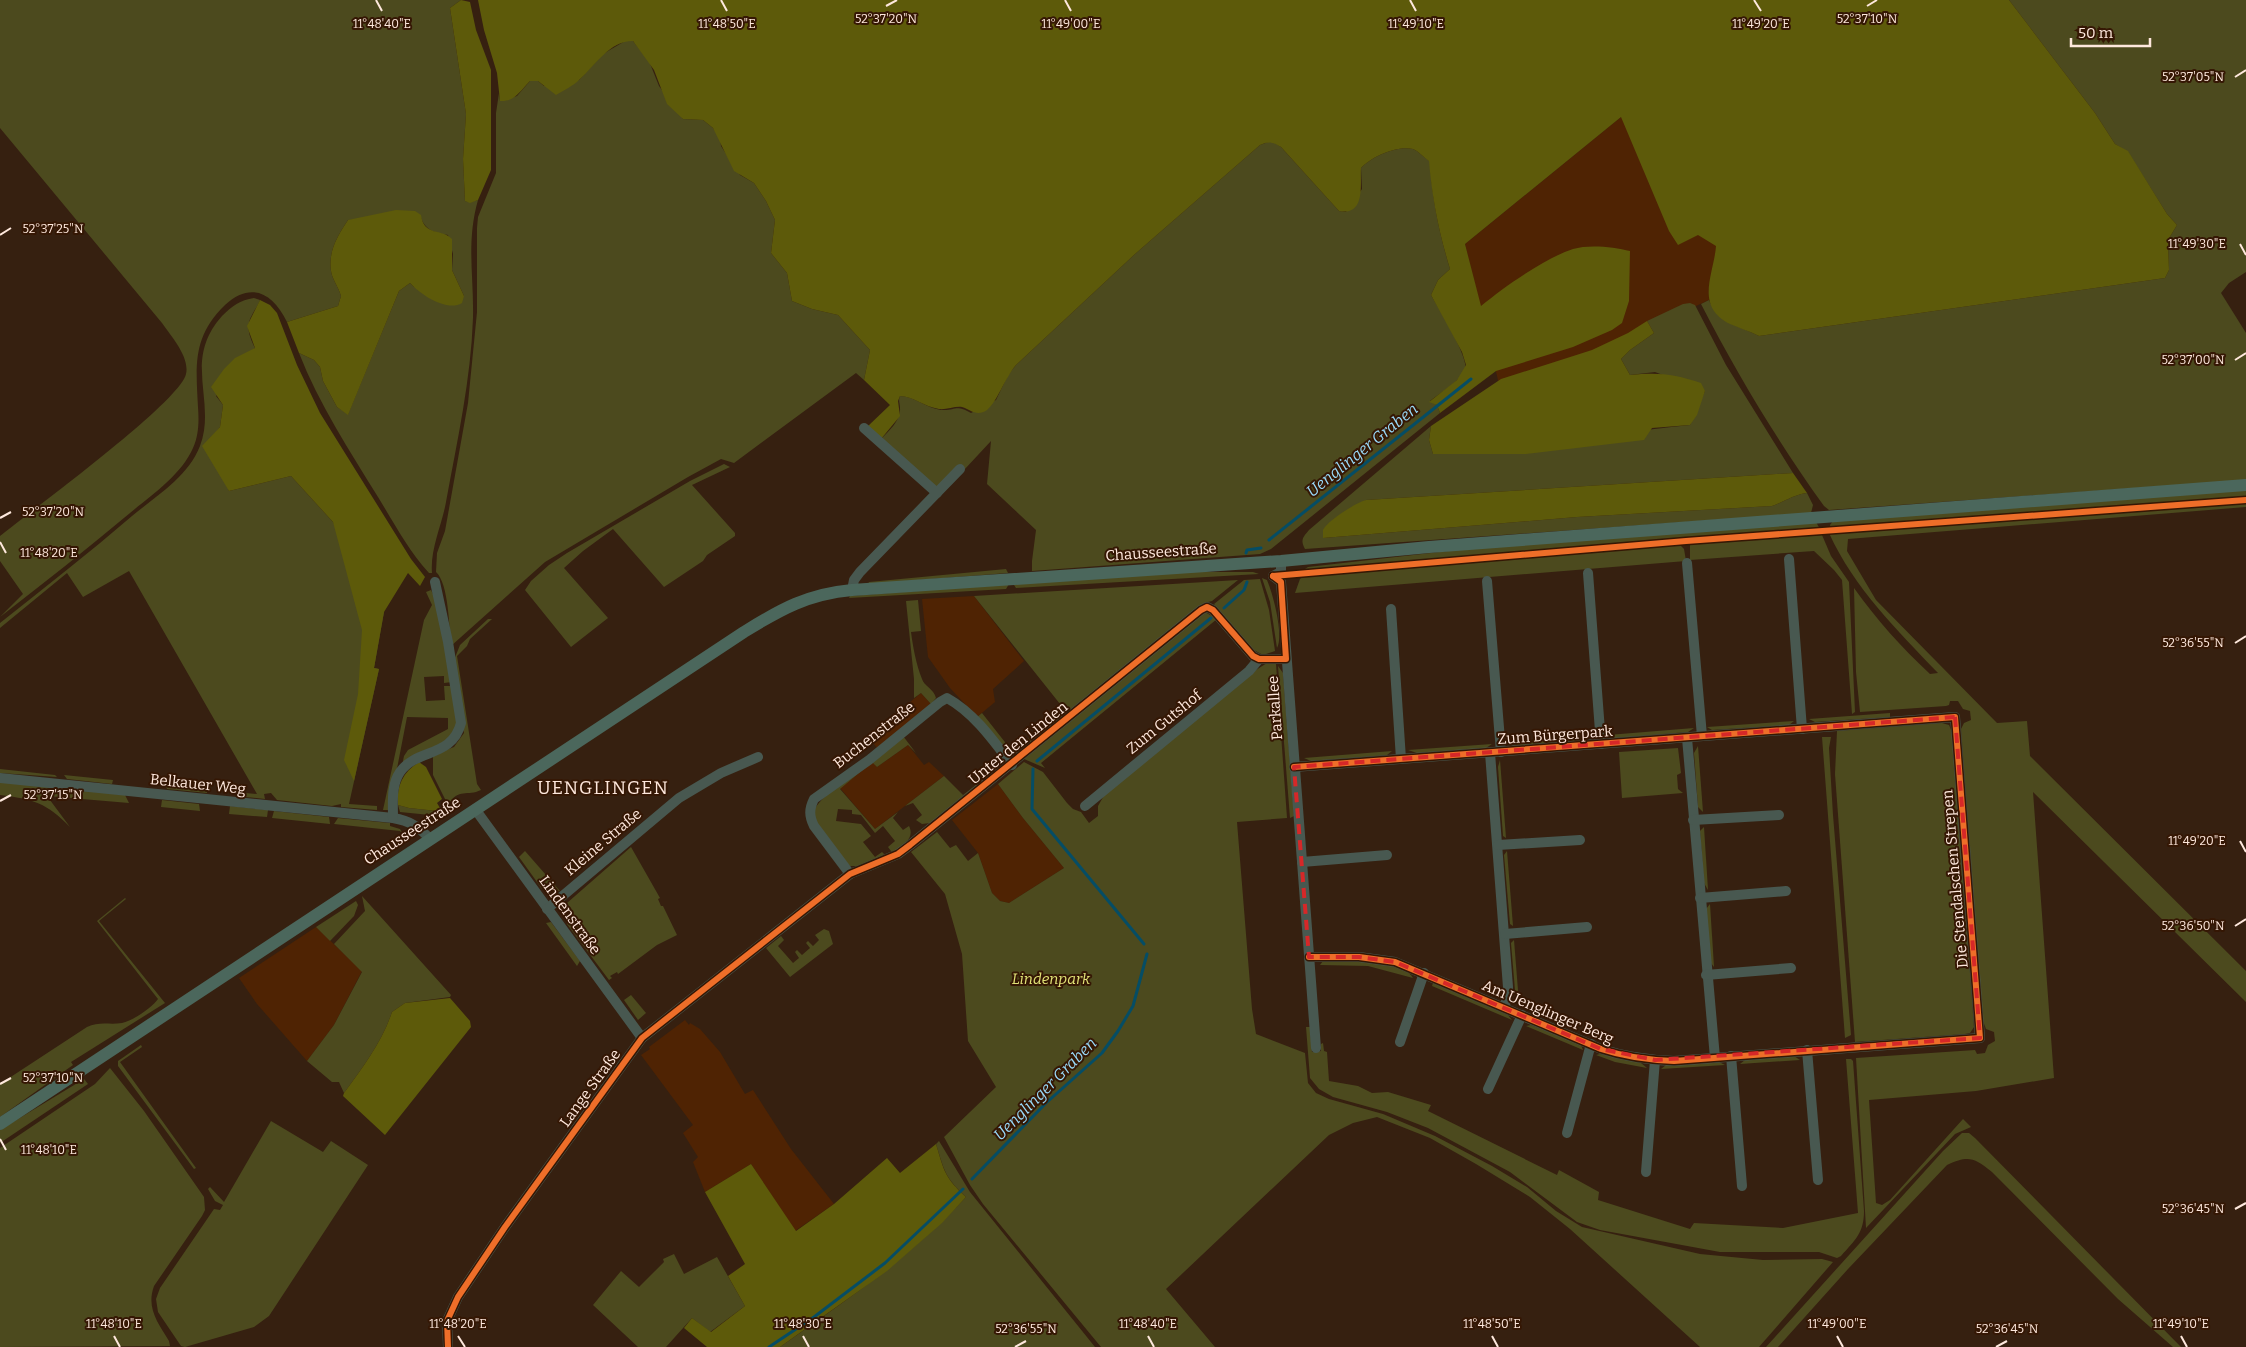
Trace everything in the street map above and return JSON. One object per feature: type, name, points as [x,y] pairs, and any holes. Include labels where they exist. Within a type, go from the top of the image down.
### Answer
[{"type":"main road","name":"Chausseestraße","points":[[0,1124],[766,618],[803,600],[823,594],[852,590],[1281,560],[2246,485]]},
{"type":"street","points":[[864,428],[937,493]]},
{"type":"street","points":[[852,590],[854,580],[860,572],[960,469]]},
{"type":"street","points":[[1789,559],[1802,729]]},
{"type":"street","name":"Parkallee","points":[[1281,560],[1281,572],[1273,576],[1281,582],[1316,1048]]},
{"type":"street","points":[[1687,563],[1702,736]]},
{"type":"street","name":"Zum Bürgerpark","points":[[1588,573],[1601,744]]},
{"type":"street","name":"Zum Bürgerpark","points":[[1487,581],[1496,752]]},
{"type":"street","points":[[393,818],[394,785],[400,772],[412,761],[450,743],[458,734],[460,723],[448,642],[435,582]]},
{"type":"street","name":"Unter den Linden","points":[[820,896],[850,874],[898,854],[1012,765],[1201,610],[1207,607],[1213,610],[1249,652],[1259,659]]},
{"type":"street","points":[[1391,610],[1401,759]]},
{"type":"street","points":[[1259,659],[1286,659]]},
{"type":"street","name":"Zum Gutshof","points":[[1085,806],[1249,671],[1259,659]]},
{"type":"street","name":"Buchenstraße","points":[[850,874],[814,826],[810,818],[810,807],[814,800],[869,760],[940,702],[947,698],[960,705],[971,715],[1012,765]]},
{"type":"street","name":"Die Stendalschen Strepen","points":[[1818,728],[1955,717],[1980,1038],[1843,1047]]},
{"type":"street","name":"Zum Bürgerpark","points":[[1294,767],[1818,728]]},
{"type":"street","points":[[1687,738],[1706,975],[1715,1058]]},
{"type":"street","points":[[1496,752],[1498,845],[1508,987],[1504,1007]]},
{"type":"street","name":"Kleine Straße","points":[[547,909],[679,798],[721,773],[758,757]]},
{"type":"street","name":"Belkauer Weg","points":[[0,778],[408,820],[419,827],[430,839]]},
{"type":"street","name":"Lindenstraße","points":[[475,809],[642,1038]]},
{"type":"street","points":[[1693,820],[1779,815]]},
{"type":"street","points":[[1498,845],[1580,840]]},
{"type":"street","points":[[1302,862],[1387,855]]},
{"type":"street","points":[[1700,898],[1786,891]]},
{"type":"street","name":"Lange Straße","points":[[448,1347],[447,1321],[458,1297],[505,1226],[642,1038],[820,896]]},
{"type":"street","points":[[1504,934],[1587,927]]},
{"type":"street","name":"Am Uenglinger Berg","points":[[1309,957],[1359,957],[1395,962],[1613,1053],[1674,1061],[1843,1047]]},
{"type":"street","points":[[1706,975],[1791,968]]},
{"type":"street","points":[[1400,1042],[1424,973]]},
{"type":"street","name":"Am Uenglinger Berg","points":[[1488,1090],[1522,1015]]},
{"type":"street","name":"Am Uenglinger Berg","points":[[1567,1133],[1591,1044]]},
{"type":"street","points":[[1807,1050],[1818,1180]]},
{"type":"street","points":[[1731,1056],[1742,1186]]},
{"type":"street","points":[[1646,1172],[1655,1060]]},
{"type":"highlighted area","points":[[1955,717],[1980,1038],[1655,1060],[1601,1049],[1395,962],[1359,957],[1309,957],[1294,767]]},
{"type":"shaded area","points":[[461,0],[470,2],[476,30],[491,70],[491,170],[478,200],[470,203],[465,201],[463,159],[466,114],[450,8]]},
{"type":"shaded area","points":[[478,0],[2009,0],[2095,113],[2115,144],[2128,151],[2167,214],[2177,225],[2168,240],[2169,270],[2165,278],[1759,336],[1730,324],[1719,317],[1712,308],[1709,299],[1709,289],[1716,246],[1698,235],[1678,245],[1669,231],[1621,117],[1465,244],[1481,306],[1513,282],[1562,253],[1579,247],[1617,248],[1630,251],[1629,301],[1622,323],[1612,330],[1573,347],[1496,371],[1440,413],[1437,405],[1429,402],[1457,380],[1466,365],[1462,352],[1431,295],[1438,280],[1450,269],[1436,215],[1429,161],[1415,150],[1407,148],[1392,150],[1378,156],[1361,168],[1361,190],[1358,204],[1354,209],[1339,211],[1281,147],[1273,143],[1266,143],[1260,145],[1135,254],[1016,365],[987,410],[977,413],[962,407],[939,409],[905,396],[900,396],[898,401],[900,416],[881,439],[867,427],[890,405],[864,380],[870,350],[838,315],[812,309],[792,301],[787,273],[771,253],[775,220],[766,201],[754,183],[734,171],[713,128],[703,120],[683,119],[667,104],[654,70],[633,41],[624,42],[610,49],[577,82],[556,95],[538,81],[530,81],[510,100],[500,101],[497,73],[484,30]]},
{"type":"shaded area","points":[[1664,82],[1754,279],[1595,353],[1499,384],[1465,244]]},
{"type":"shaded area","points":[[396,210],[415,211],[421,215],[423,222],[429,229],[452,239],[452,270],[464,296],[462,303],[449,305],[434,301],[410,283],[399,291],[348,415],[337,407],[323,381],[320,367],[314,360],[299,353],[287,322],[338,306],[341,296],[330,264],[332,250],[337,237],[348,220]]},
{"type":"shaded area","points":[[260,300],[270,305],[277,313],[297,365],[320,413],[411,559],[425,577],[420,586],[408,573],[384,612],[374,668],[379,669],[354,781],[344,760],[358,694],[362,630],[333,522],[291,476],[229,491],[202,446],[220,427],[223,405],[211,387],[235,358],[255,348],[247,326]]},
{"type":"shaded area","points":[[1647,321],[1654,333],[1621,359],[1630,375],[1666,374],[1701,383],[1705,391],[1697,415],[1690,425],[1652,428],[1644,440],[1526,454],[1433,454],[1429,440],[1431,426],[1501,379],[1592,350],[1628,333]]},
{"type":"shaded area","points":[[1793,473],[1807,493],[1794,496],[1772,506],[1577,517],[1323,538],[1323,530],[1330,522],[1349,508],[1366,500]]},
{"type":"shaded area","points":[[974,596],[1024,661],[993,689],[995,702],[977,717],[950,688],[928,657],[922,599]]},
{"type":"shaded area","points":[[921,693],[931,704],[878,749],[868,737]]},
{"type":"shaded area","points":[[908,745],[924,765],[929,762],[944,776],[875,829],[840,788],[873,762],[877,767]]},
{"type":"shaded area","points":[[419,762],[426,767],[442,799],[437,803],[440,808],[437,811],[398,805],[398,792],[402,780],[409,770]]},
{"type":"shaded area","points":[[998,784],[1064,868],[1009,903],[1000,901],[992,893],[978,853],[952,820]]},
{"type":"shaded area","points":[[316,927],[362,971],[334,1025],[307,1061],[257,1004],[239,978]]},
{"type":"shaded area","points":[[450,998],[470,1021],[471,1027],[385,1135],[343,1096],[344,1093],[377,1044],[392,1012],[405,1003]]},
{"type":"shaded area","points":[[685,1020],[689,1025],[690,1023],[700,1029],[720,1052],[745,1094],[753,1090],[791,1149],[834,1204],[795,1231],[751,1164],[705,1192],[693,1162],[698,1157],[683,1133],[693,1125],[641,1055]]},
{"type":"shaded area","points":[[936,1144],[946,1174],[966,1197],[942,1223],[887,1271],[780,1347],[707,1347],[684,1328],[692,1318],[711,1332],[745,1306],[728,1276],[745,1264],[705,1192],[751,1164],[796,1231],[834,1204],[887,1158],[900,1173]]},
{"type":"green space","points":[[0,0],[461,0],[450,8],[466,114],[463,159],[465,201],[478,200],[471,245],[472,341],[463,410],[446,502],[434,546],[432,573],[429,573],[421,564],[408,546],[346,444],[325,409],[299,353],[314,360],[320,367],[323,381],[337,407],[348,414],[399,291],[410,283],[414,287],[464,296],[452,270],[453,254],[448,235],[429,229],[421,218],[348,220],[337,237],[332,250],[330,264],[341,296],[338,306],[287,322],[275,304],[261,294],[244,293],[225,305],[214,317],[207,329],[198,353],[197,433],[195,443],[188,458],[157,491],[0,617],[23,594],[0,561],[0,536],[102,456],[159,408],[178,388],[186,374],[186,367],[183,354],[162,323],[0,128]]},
{"type":"green space","points":[[2009,0],[2246,0],[2246,272],[2229,283],[2221,293],[2246,333],[2246,480],[1829,510],[1807,482],[1774,432],[1701,304],[1709,300],[1713,308],[1724,319],[1759,336],[2165,278],[2169,270],[2168,240],[2177,225],[2167,214],[2128,152],[2115,144],[2095,113]]},
{"type":"green space","points":[[625,41],[633,41],[649,61],[659,86],[683,119],[703,120],[713,128],[720,138],[721,146],[740,175],[754,183],[766,201],[775,220],[771,253],[787,273],[792,301],[812,309],[838,315],[870,350],[864,380],[856,373],[734,463],[721,459],[545,562],[451,646],[444,586],[436,572],[437,553],[445,531],[468,403],[477,312],[478,217],[496,173],[496,113],[499,93],[500,101],[517,96],[530,81],[538,81],[544,86],[579,80],[603,54]]},
{"type":"green space","points":[[1274,142],[1281,147],[1339,211],[1346,212],[1362,189],[1361,168],[1371,160],[1392,150],[1407,148],[1415,150],[1430,161],[1437,215],[1450,269],[1438,280],[1431,295],[1463,355],[1465,370],[1454,383],[1430,401],[1437,405],[1440,413],[1271,549],[1260,554],[1032,571],[1036,530],[987,484],[991,441],[964,470],[936,488],[881,439],[899,417],[900,396],[910,398],[936,409],[958,408],[971,413],[996,400],[1008,375],[1016,365],[1135,254],[1260,145]]},
{"type":"green space","points":[[254,298],[260,300],[249,323],[250,336],[255,348],[216,396],[223,405],[220,427],[213,437],[229,491],[291,476],[333,522],[384,612],[374,668],[379,669],[349,804],[377,806],[377,810],[341,807],[341,804],[332,806],[277,800],[271,793],[264,794],[265,799],[236,796],[236,792],[257,794],[129,571],[83,597],[67,573],[0,628],[0,623],[161,493],[188,467],[200,446],[204,429],[202,365],[204,349],[210,333],[229,309],[240,302]]},
{"type":"green space","points":[[1690,303],[1695,305],[1726,365],[1793,473],[1366,500],[1323,538],[1577,517],[1772,506],[1794,496],[1807,493],[1813,505],[1811,513],[1305,549],[1303,539],[1309,530],[1431,426],[1429,440],[1433,454],[1497,450],[1690,425],[1705,391],[1655,372],[1630,375],[1621,359],[1654,333],[1647,321],[1683,304]]},
{"type":"green space","points":[[724,464],[730,467],[692,485],[735,533],[735,536],[707,555],[703,561],[664,587],[613,529],[564,568],[608,618],[571,647],[525,590],[531,581],[549,565],[567,553],[690,481]]},
{"type":"green space","points":[[2246,490],[2246,498],[1831,529],[1830,525],[1833,521]]},
{"type":"green space","points":[[2246,502],[2246,507],[1848,539],[1847,551],[1876,600],[1997,723],[2027,721],[2030,756],[2246,971],[2246,1002],[2033,792],[2054,1078],[1976,1091],[1869,1100],[1876,1203],[1882,1205],[1890,1200],[1963,1119],[1971,1127],[1955,1134],[1866,1228],[1856,1058],[1975,1050],[1977,1054],[1985,1053],[1988,1045],[1995,1041],[1994,1032],[1986,1029],[1983,1021],[1961,729],[1964,723],[1971,720],[1970,711],[1963,709],[1958,701],[1950,701],[1949,705],[1946,706],[1860,712],[1856,672],[1854,588],[1880,622],[1909,654],[1930,674],[1938,673],[1878,608],[1851,572],[1829,533]]},
{"type":"green space","points":[[1816,522],[1821,531],[1299,573],[1308,567],[1457,550]]},
{"type":"green space","points":[[1822,535],[1831,556],[1849,582],[1855,712],[1852,714],[1842,580],[1834,570],[1814,551],[1690,560],[1690,545],[1692,544]]},
{"type":"green space","points":[[1679,544],[1684,549],[1686,561],[1295,593],[1302,577]]},
{"type":"green space","points":[[1006,569],[1008,573],[868,584],[869,582]]},
{"type":"green space","points":[[1180,572],[1253,572],[1259,574],[1016,588],[1014,585],[1014,584]]},
{"type":"green space","points":[[1262,578],[1267,580],[1277,614],[1279,642],[1277,648],[1270,602]]},
{"type":"green space","points":[[1260,579],[1269,610],[1275,651],[1263,655],[1250,648],[1214,604],[1244,580]]},
{"type":"green space","points":[[1238,580],[1212,601],[1204,603],[1026,749],[1022,744],[1064,709],[974,596]]},
{"type":"green space","points":[[1009,584],[1006,589],[849,598],[850,596]]},
{"type":"green space","points":[[431,590],[437,602],[452,682],[444,683],[444,676],[424,677],[426,701],[445,700],[444,686],[452,686],[457,725],[449,740],[402,766],[404,756],[408,750],[448,729],[448,718],[407,717],[389,810],[383,810],[424,620],[432,605],[426,592]]},
{"type":"green space","points":[[918,600],[921,631],[911,632],[915,656],[922,679],[936,698],[931,704],[921,693],[914,698],[914,679],[906,601]]},
{"type":"green space","points":[[1205,612],[1217,619],[1041,763],[1045,768],[1024,759]]},
{"type":"green space","points":[[488,619],[492,619],[470,639],[467,646],[457,656],[477,784],[481,790],[460,794],[452,799],[448,805],[433,775],[433,755],[454,747],[464,733],[454,660],[460,645]]},
{"type":"green space","name":"Lindenpark","points":[[1272,662],[1276,664],[1287,818],[1237,822],[1252,1009],[1256,1034],[1305,1053],[1308,1083],[1316,1093],[1329,1099],[1383,1114],[1435,1136],[1527,1187],[1556,1211],[1582,1227],[1700,1254],[1763,1260],[1822,1259],[1833,1262],[1759,1347],[1700,1347],[1570,1229],[1530,1197],[1430,1138],[1377,1117],[1353,1123],[1329,1135],[1166,1289],[1215,1347],[1101,1347],[983,1204],[970,1185],[944,1137],[996,1087],[968,1041],[962,954],[945,894],[911,852],[937,832],[950,848],[956,845],[968,861],[978,853],[992,893],[1000,901],[1009,903],[1064,868],[998,784],[1024,762],[1043,772],[1067,803],[1073,809],[1081,812],[1089,823],[1098,816],[1098,806],[1106,792],[1256,670]]},
{"type":"green space","points":[[1278,666],[1283,673],[1294,816],[1290,818]]},
{"type":"green space","points":[[982,713],[1012,751],[1016,748],[1019,754],[1013,757],[1009,755],[977,717]]},
{"type":"green space","points":[[1890,713],[1890,717],[1815,722],[1809,719]]},
{"type":"green space","points":[[1794,721],[1789,725],[1712,730],[1707,727]]},
{"type":"green space","points":[[1942,723],[1949,725],[1952,732],[1974,1027],[1970,1033],[1965,1034],[1855,1042],[1835,774],[1837,731]]},
{"type":"green space","points":[[1694,728],[1688,732],[1615,738],[1608,735]]},
{"type":"green space","points":[[903,736],[916,753],[908,745],[877,767],[872,762],[840,789],[875,829],[898,812],[893,818],[903,830],[909,826],[910,837],[895,851],[891,851],[888,847],[895,841],[883,826],[875,833],[861,815],[852,814],[852,810],[838,809],[836,821],[861,824],[871,836],[863,842],[875,857],[882,852],[884,854],[858,866],[850,866],[822,834],[814,812],[817,805],[838,785]]},
{"type":"green space","points":[[1593,736],[1586,740],[1514,746],[1507,743]]},
{"type":"green space","points":[[1822,737],[1831,737],[1829,748],[1833,815],[1851,1035],[1845,1038]]},
{"type":"green space","points":[[1492,744],[1486,748],[1417,753],[1408,750]]},
{"type":"green space","points":[[1698,746],[1703,812],[1698,807],[1694,753]]},
{"type":"green space","points":[[1678,748],[1681,773],[1677,775],[1678,789],[1683,793],[1622,798],[1619,752]]},
{"type":"green space","points":[[1392,751],[1387,755],[1311,761],[1304,758]]},
{"type":"green space","points":[[1500,760],[1506,838],[1503,836],[1498,767]]},
{"type":"green space","points":[[1005,762],[930,823],[922,824],[916,820],[922,815],[913,803],[905,806],[944,776],[963,795]]},
{"type":"green space","points":[[0,769],[55,775],[57,777],[0,773]]},
{"type":"green space","points":[[64,775],[113,780],[112,784],[67,779]]},
{"type":"green space","points":[[0,781],[125,795],[129,803],[47,796],[70,827],[46,807],[22,798],[0,795]]},
{"type":"green space","points":[[166,785],[207,789],[207,793],[167,789]]},
{"type":"green space","points":[[162,800],[199,804],[200,811],[161,807]]},
{"type":"green space","points":[[398,805],[437,811],[445,805],[447,808],[440,816],[400,812]]},
{"type":"green space","points":[[230,806],[268,810],[267,817],[229,814]]},
{"type":"green space","points":[[274,811],[329,817],[330,824],[272,818]]},
{"type":"green space","points":[[338,818],[390,823],[390,826],[400,829],[404,836],[400,831],[334,824]]},
{"type":"green space","points":[[1704,827],[1708,890],[1704,883],[1700,831]]},
{"type":"green space","points":[[631,847],[660,898],[658,899],[661,906],[663,906],[677,935],[657,945],[618,974],[617,972],[610,976],[612,978],[609,980],[567,924],[566,911],[559,910]]},
{"type":"green space","points":[[525,851],[560,891],[542,889],[519,857]]},
{"type":"green space","points":[[1507,851],[1513,926],[1510,924],[1504,855]]},
{"type":"green space","points":[[362,896],[451,995],[450,997],[405,1003],[392,1012],[377,1044],[344,1093],[339,1082],[332,1082],[307,1061],[334,1025],[362,972],[334,944],[365,911]]},
{"type":"green space","points":[[125,898],[99,921],[165,1003],[71,1062],[73,1065],[0,1117],[0,1084],[87,1027],[96,1024],[126,1022],[147,1010],[158,999],[97,921]]},
{"type":"green space","points":[[356,901],[358,905],[354,916],[330,941],[316,927]]},
{"type":"green space","points":[[1710,904],[1714,967],[1711,963],[1706,909]]},
{"type":"green space","points":[[551,922],[580,961],[577,966],[546,923]]},
{"type":"green space","points":[[824,929],[829,931],[833,944],[790,977],[766,948],[781,936],[784,940],[778,946],[793,963],[799,958],[795,952],[797,950],[802,955],[810,948],[806,943],[808,941],[813,946],[819,940],[815,935]]},
{"type":"green space","points":[[1514,940],[1519,1003],[1516,1002],[1511,943]]},
{"type":"green space","points":[[1323,961],[1357,961],[1385,964],[1398,967],[1413,978],[1368,966],[1320,965]]},
{"type":"green space","points":[[1433,983],[1508,1015],[1512,1020],[1432,986]]},
{"type":"green space","points":[[631,995],[646,1013],[638,1020],[624,1000]]},
{"type":"green space","points":[[1531,1025],[1581,1045],[1583,1050],[1526,1026]]},
{"type":"green space","points":[[1306,1027],[1310,1027],[1312,1052],[1321,1051],[1321,1044],[1323,1043],[1324,1051],[1327,1052],[1329,1081],[1358,1086],[1372,1093],[1388,1092],[1431,1105],[1428,1111],[1557,1175],[1559,1170],[1599,1192],[1598,1200],[1690,1229],[1694,1223],[1783,1228],[1858,1213],[1846,1059],[1851,1059],[1853,1061],[1864,1211],[1864,1219],[1860,1231],[1841,1256],[1837,1258],[1819,1252],[1720,1252],[1600,1230],[1577,1222],[1510,1172],[1428,1128],[1387,1112],[1333,1097],[1319,1089],[1310,1078]]},
{"type":"green space","points":[[141,1045],[142,1047],[120,1062],[196,1168],[194,1169],[118,1066],[118,1061]]},
{"type":"green space","points":[[1600,1054],[1641,1063],[1647,1068],[1615,1062],[1596,1055]]},
{"type":"green space","points":[[1794,1056],[1800,1060],[1740,1064],[1745,1060]]},
{"type":"green space","points":[[1719,1062],[1725,1065],[1661,1069],[1666,1065]]},
{"type":"green space","points":[[110,1068],[144,1111],[204,1197],[205,1210],[202,1216],[154,1286],[152,1294],[151,1301],[154,1315],[170,1346],[0,1347],[0,1148],[95,1084]]},
{"type":"green space","points":[[84,1079],[88,1084],[0,1143],[0,1130]]},
{"type":"green space","points":[[271,1121],[323,1152],[331,1141],[368,1165],[269,1316],[254,1327],[185,1347],[181,1346],[158,1312],[156,1299],[160,1288],[214,1209],[220,1210],[223,1205],[215,1201],[208,1189],[210,1187],[224,1202]]},
{"type":"green space","points":[[1962,1133],[1969,1133],[1975,1138],[2181,1347],[2173,1347],[2118,1299],[1992,1172],[1976,1161],[1966,1159],[1947,1165],[1848,1269],[1778,1347],[1766,1347],[1943,1151]]},
{"type":"green space","points":[[939,1141],[970,1192],[1095,1347],[780,1347],[900,1259],[966,1197],[949,1179],[946,1173],[936,1144]]},
{"type":"green space","points":[[674,1254],[684,1274],[717,1257],[745,1306],[710,1332],[692,1318],[666,1347],[638,1347],[593,1305],[621,1271],[639,1287],[664,1262],[663,1259]]},
{"type":"waterway","name":"Uenglinger Graben","points":[[1269,540],[1471,379]]},
{"type":"waterway","name":"Uenglinger Graben","points":[[1246,553],[1247,550],[1261,548]]},
{"type":"waterway","name":"Uenglinger Graben","points":[[1224,608],[1244,590],[1247,582]]},
{"type":"waterway","name":"Uenglinger Graben","points":[[1037,761],[1211,618]]},
{"type":"waterway","name":"Uenglinger Graben","points":[[1033,769],[1032,809],[1144,944]]},
{"type":"waterway","name":"Uenglinger Graben","points":[[972,1179],[1046,1103],[1102,1053],[1133,1006],[1147,954]]},
{"type":"waterway","name":"Uenglinger Graben","points":[[769,1347],[814,1317],[885,1263],[963,1189]]},
{"type":"cycle path","points":[[1273,576],[1686,541],[2246,500]]},
{"type":"cycle path","points":[[448,1347],[447,1321],[458,1297],[505,1227],[642,1038],[850,874],[898,854],[910,845],[1201,610],[1207,607],[1213,610],[1253,656],[1259,659],[1286,659],[1281,582],[1273,576]]},
{"type":"cycle path","points":[[1294,767],[1955,717],[1980,1038],[1674,1061],[1646,1059],[1601,1049],[1395,962],[1359,957],[1309,957]]},
{"type":"district","name":"UENGLINGEN","points":[[603,788]]}]
